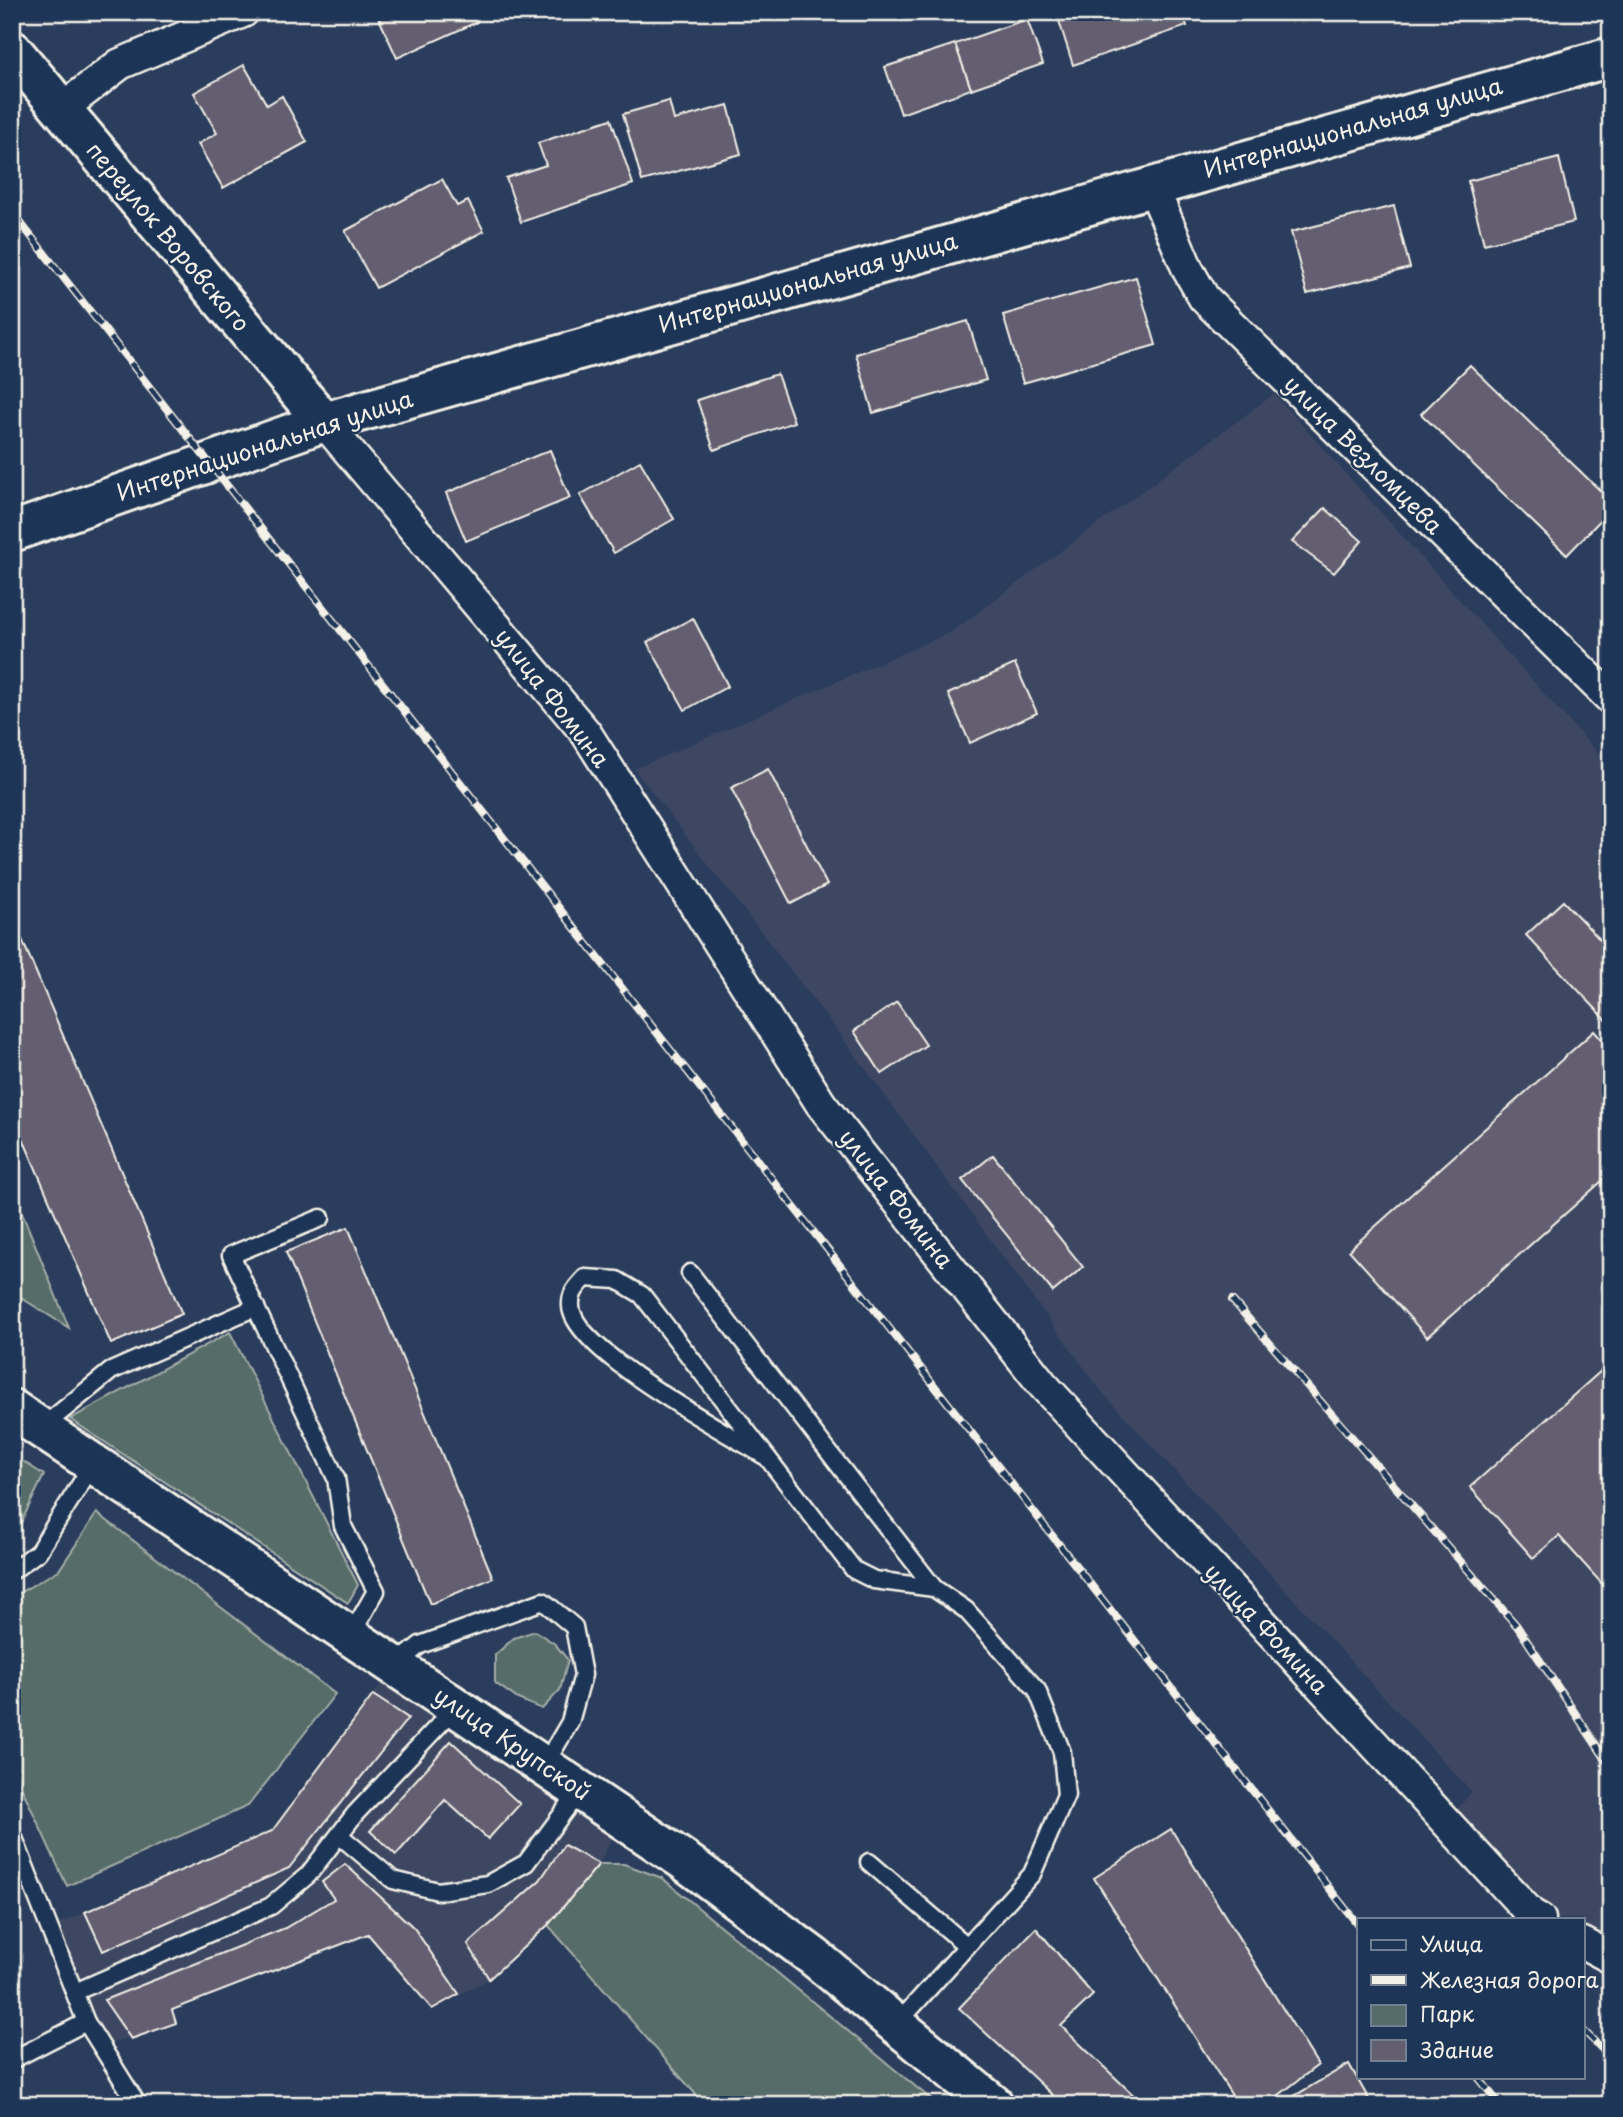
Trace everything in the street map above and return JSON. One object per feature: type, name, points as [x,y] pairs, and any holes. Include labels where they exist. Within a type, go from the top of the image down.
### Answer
[{"type":"street","points":[[60,110],[120,64],[243,12]]},
{"type":"street","name":"переулок Воровского","points":[[12,50],[324,422]]},
{"type":"street","name":"Интернациональная улица","points":[[12,532],[324,422],[1611,57]]},
{"type":"street","name":"улица Везломцева","points":[[1152,185],[1188,270],[1204,298],[1611,699]]},
{"type":"street","name":"улица Фомина","points":[[324,422],[586,733],[821,1104],[1043,1385],[1444,1823],[1531,1914],[1538,1918]]},
{"type":"street","name":"улица Крупской","points":[[27,1419],[693,1867],[814,1957],[994,2105]]},
{"type":"street","points":[[1584,1944],[1611,1958]]},
{"type":"lane","points":[[321,1218],[231,1255],[336,1478],[343,1526],[376,1591],[351,1635]]},
{"type":"lane","points":[[690,1273],[934,1588],[966,1609],[1037,1690],[1062,1752],[1066,1795],[1032,1874],[896,2025]]},
{"type":"lane","points":[[768,1458],[635,1376],[601,1350],[583,1330],[570,1308],[573,1292],[585,1278],[617,1280],[642,1295],[768,1458],[854,1570],[874,1580],[934,1588]]},
{"type":"lane","points":[[27,1419],[111,1371],[256,1307]]},
{"type":"lane","points":[[12,1571],[38,1552],[93,1464]]},
{"type":"lane","points":[[395,1665],[420,1645],[543,1601],[574,1628],[583,1675],[570,1722],[544,1766]]},
{"type":"lane","points":[[75,1992],[271,1906],[309,1875],[355,1814],[456,1707]]},
{"type":"lane","points":[[339,1835],[393,1880],[438,1891],[488,1884],[526,1863],[580,1790]]},
{"type":"lane","points":[[12,1833],[86,2022],[138,2105]]},
{"type":"lane","points":[[869,1862],[967,1946]]},
{"type":"lane","points":[[12,2060],[86,2022]]},
{"type":"shaded area","points":[[1274,394],[1611,768],[1611,1958],[1584,1944],[1584,1918],[1539,1918],[1444,1823],[1472,1792],[1101,1391],[840,1034],[634,769],[951,632]]},
{"type":"shaded area","points":[[395,1665],[622,1818],[599,1864],[548,1925],[489,1979],[432,2009],[368,1934],[173,2010],[176,2023],[102,2046],[49,1928],[272,1831]]},
{"type":"green space","points":[[12,1188],[69,1328],[12,1292]]},
{"type":"green space","points":[[230,1332],[358,1585],[348,1603],[70,1419]]},
{"type":"green space","points":[[12,1454],[44,1475],[12,1541]]},
{"type":"green space","points":[[97,1513],[335,1694],[248,1806],[67,1886],[12,1767],[12,1597],[59,1570]]},
{"type":"green space","points":[[535,1631],[555,1644],[568,1660],[560,1690],[542,1709],[518,1699],[495,1683],[495,1655],[514,1638]]},
{"type":"green space","points":[[599,1864],[624,1864],[662,1878],[938,2105],[705,2105],[548,1925]]},
{"type":"building","points":[[376,12],[473,12],[477,22],[397,58]]},
{"type":"building","points":[[1085,12],[1182,12],[1187,26],[1073,65],[1059,21]]},
{"type":"building","points":[[1027,19],[1043,64],[971,89],[955,44]]},
{"type":"building","points":[[955,44],[971,89],[901,114],[885,67]]},
{"type":"building","points":[[244,65],[267,105],[282,96],[307,142],[223,188],[198,144],[217,133],[194,93]]},
{"type":"building","points":[[669,101],[674,120],[728,105],[741,154],[642,181],[623,114]]},
{"type":"building","points":[[611,119],[633,184],[521,222],[506,178],[546,165],[538,143]]},
{"type":"building","points":[[1559,158],[1574,222],[1484,244],[1468,181]]},
{"type":"building","points":[[442,179],[457,206],[468,201],[484,231],[376,288],[345,231]]},
{"type":"building","points":[[1394,206],[1410,268],[1307,294],[1291,232]]},
{"type":"building","points":[[1136,277],[1156,345],[1023,383],[1003,315]]},
{"type":"building","points":[[968,321],[986,380],[873,413],[856,354]]},
{"type":"building","points":[[1470,365],[1611,501],[1611,509],[1567,555],[1421,414]]},
{"type":"building","points":[[777,374],[794,422],[714,450],[697,400]]},
{"type":"building","points":[[550,450],[570,498],[466,541],[446,493]]},
{"type":"building","points":[[640,461],[674,519],[614,553],[580,495]]},
{"type":"building","points":[[1325,508],[1362,541],[1334,573],[1292,542]]},
{"type":"building","points":[[693,618],[728,686],[685,710],[647,642]]},
{"type":"building","points":[[1015,664],[1037,713],[970,743],[948,694]]},
{"type":"building","points":[[768,769],[827,885],[791,904],[731,788]]},
{"type":"building","points":[[1563,901],[1611,951],[1611,1025],[1526,935]]},
{"type":"building","points":[[12,916],[182,1314],[111,1344],[12,1113]]},
{"type":"building","points":[[897,1002],[926,1045],[882,1074],[854,1031]]},
{"type":"building","points":[[1594,1031],[1611,1050],[1611,1173],[1427,1337],[1349,1250]]},
{"type":"building","points":[[993,1155],[1083,1267],[1053,1292],[962,1180]]},
{"type":"building","points":[[348,1227],[493,1578],[430,1604],[286,1252]]},
{"type":"building","points":[[1611,1362],[1611,1594],[1559,1536],[1533,1558],[1470,1487]]},
{"type":"building","points":[[373,1695],[408,1718],[289,1868],[103,1951],[85,1912],[272,1831]]},
{"type":"building","points":[[451,1741],[520,1804],[488,1839],[445,1800],[396,1855],[370,1831]]},
{"type":"building","points":[[1171,1829],[1318,2065],[1266,2105],[1238,2105],[1094,1878]]},
{"type":"building","points":[[564,1845],[599,1864],[548,1925],[489,1979],[468,1944],[540,1880]]},
{"type":"building","points":[[345,1864],[414,1928],[459,1994],[432,2009],[368,1934],[172,2010],[176,2023],[131,2039],[104,2000],[285,1928],[334,1899],[322,1882]]},
{"type":"building","points":[[1036,1928],[1093,1995],[1061,2026],[1144,2105],[1063,2105],[959,2008]]},
{"type":"building","points":[[1349,2064],[1372,2105],[1294,2105],[1291,2098]]},
{"type":"railway","points":[[12,212],[1357,1923]]},
{"type":"railway","points":[[1232,1300],[1517,1626],[1611,1767]]},
{"type":"railway","points":[[1584,2031],[1611,2058]]},
{"type":"railway","points":[[1479,2078],[1500,2105]]}]
